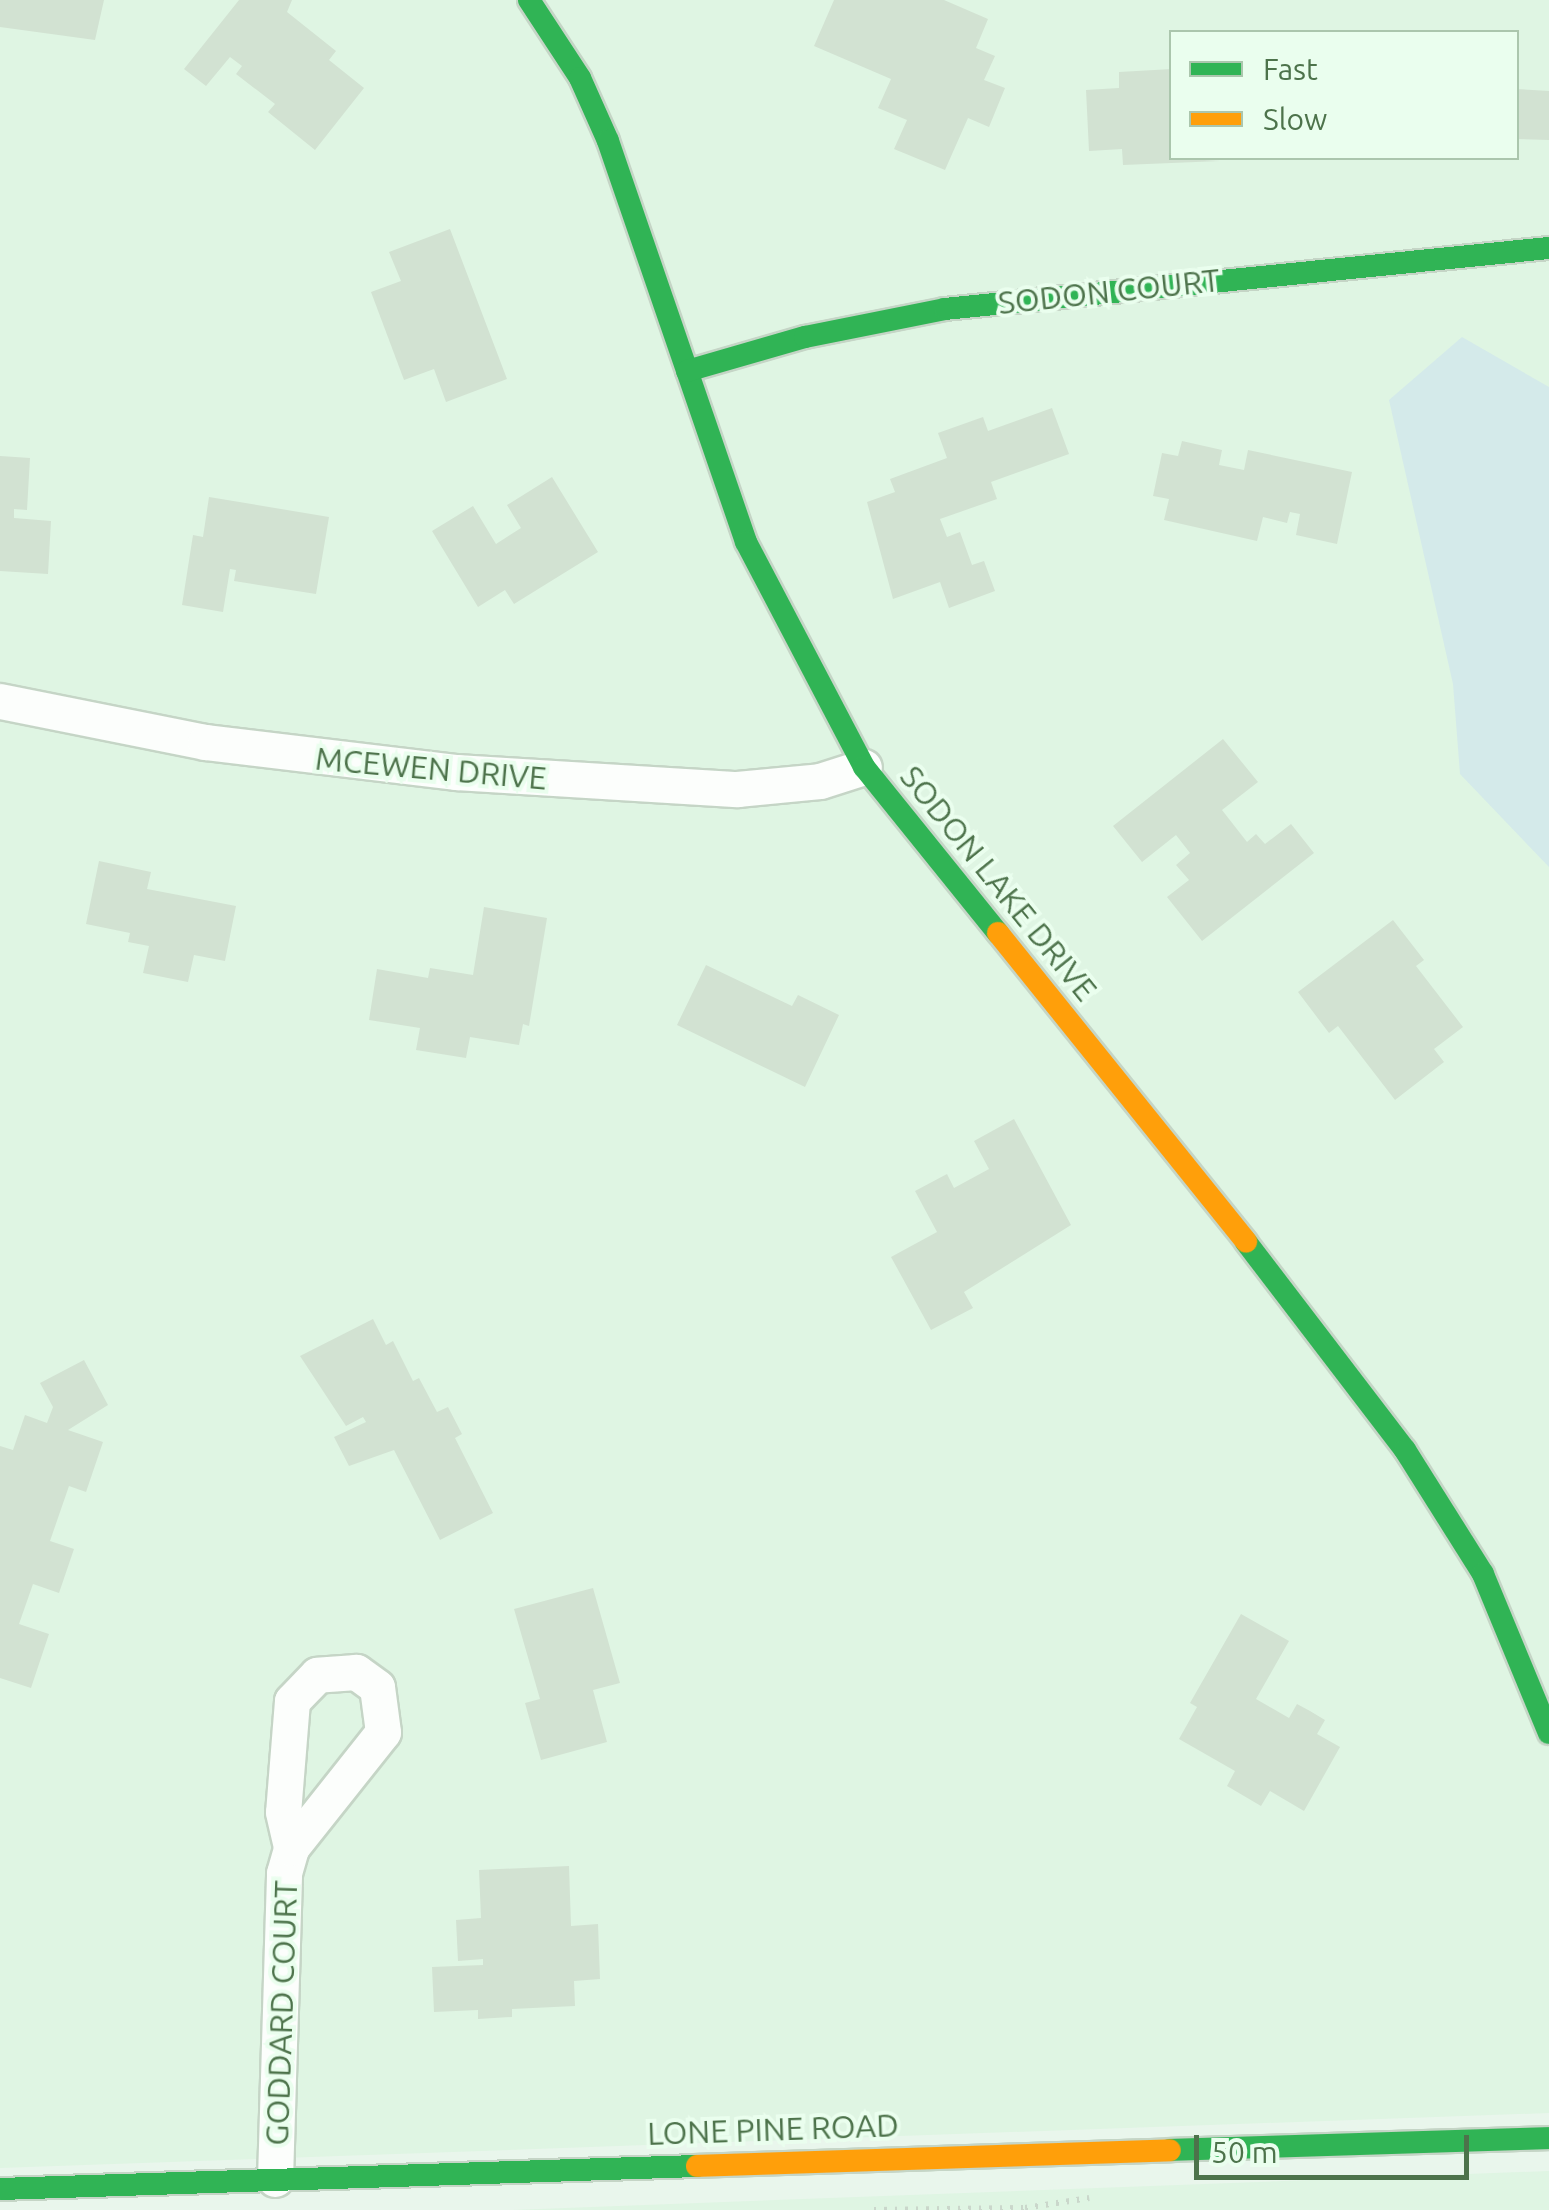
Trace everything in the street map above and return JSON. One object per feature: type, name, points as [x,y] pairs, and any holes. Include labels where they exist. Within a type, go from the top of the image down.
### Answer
[{"type":"street","name":"SODON LAKE DRIVE","points":[[529,0],[580,78],[608,141],[746,542],[864,767],[1210,1196],[1405,1450],[1483,1574],[1549,1732]]},
{"type":"street","name":"SODON COURT","points":[[687,371],[855,325],[1046,295],[1545,253]]},
{"type":"street","name":"MCEWEN DRIVE","points":[[0,701],[224,745],[504,776],[736,788],[820,781],[864,767]]},
{"type":"street","name":"GODDARD COURT","points":[[275,2180],[282,1900],[291,1848],[283,1812],[292,1701],[317,1675],[356,1672],[377,1686],[383,1732],[291,1848]]},
{"type":"street","name":"LONE PINE ROAD","points":[[0,2189],[240,2195],[275,2180],[1549,2138]]},
{"type":"path","points":[[874,2210],[1025,2208],[1100,2195]]},
{"type":"shaded area","points":[[0,0],[1549,0],[1549,2113],[0,2168]]},
{"type":"shaded area","points":[[1462,337],[1549,387],[1549,867],[1460,774],[1453,684],[1389,400]]},
{"type":"shaded area","points":[[1549,2171],[1549,2210],[512,2210]]},
{"type":"building","points":[[0,0],[104,0],[95,40],[0,27]]},
{"type":"building","points":[[239,0],[292,0],[287,12],[336,51],[329,60],[364,88],[315,150],[268,112],[275,104],[236,74],[242,66],[230,57],[206,86],[184,69]]},
{"type":"building","points":[[834,0],[944,0],[988,19],[976,48],[995,56],[984,80],[1005,88],[989,127],[968,118],[945,170],[894,149],[907,120],[878,108],[891,79],[814,46]]},
{"type":"building","points":[[1169,69],[1169,160],[1220,161],[1123,165],[1122,149],[1089,151],[1086,90],[1119,88],[1119,72]]},
{"type":"building","points":[[1519,89],[1549,91],[1549,140],[1519,139]]},
{"type":"building","points":[[450,229],[507,379],[446,402],[434,369],[404,380],[371,292],[401,281],[389,252]]},
{"type":"building","points":[[1052,408],[1069,454],[991,482],[997,499],[940,519],[947,537],[960,532],[972,565],[984,561],[995,591],[949,608],[940,582],[893,599],[867,502],[895,492],[890,479],[947,458],[938,433],[983,417],[988,431]]},
{"type":"building","points":[[1182,441],[1222,450],[1219,465],[1244,470],[1248,450],[1352,472],[1337,544],[1296,535],[1300,514],[1290,512],[1287,523],[1263,517],[1257,541],[1164,520],[1169,499],[1153,496],[1162,453],[1178,456]]},
{"type":"building","points":[[0,456],[30,458],[27,510],[14,509],[14,518],[51,521],[48,574],[0,571]]},
{"type":"building","points":[[552,477],[598,552],[514,604],[505,590],[478,607],[432,531],[473,506],[496,544],[521,528],[507,505]]},
{"type":"building","points":[[209,497],[329,517],[316,594],[234,581],[236,570],[230,569],[223,612],[182,605],[193,535],[203,537]]},
{"type":"building","points":[[1223,739],[1258,782],[1222,810],[1247,842],[1256,834],[1265,844],[1291,824],[1314,853],[1202,941],[1167,897],[1189,880],[1176,865],[1190,853],[1176,835],[1142,862],[1113,826]]},
{"type":"building","points":[[99,861],[151,872],[147,889],[236,906],[225,961],[194,955],[188,982],[143,973],[149,946],[128,942],[130,933],[86,924]]},
{"type":"building","points":[[484,907],[547,918],[529,1026],[523,1024],[519,1045],[470,1037],[466,1058],[416,1050],[420,1028],[369,1020],[377,969],[428,978],[430,968],[473,975]]},
{"type":"building","points":[[1393,920],[1424,960],[1416,966],[1463,1027],[1434,1049],[1444,1062],[1395,1100],[1338,1026],[1329,1033],[1298,992]]},
{"type":"building","points":[[706,965],[792,1006],[798,995],[839,1015],[805,1087],[677,1025]]},
{"type":"building","points":[[1014,1119],[1071,1225],[964,1292],[973,1308],[931,1330],[891,1257],[937,1232],[915,1191],[947,1174],[954,1188],[989,1169],[974,1141]]},
{"type":"building","points":[[373,1319],[386,1345],[393,1341],[413,1381],[419,1378],[437,1412],[448,1407],[462,1434],[455,1438],[493,1513],[440,1540],[394,1450],[349,1466],[334,1437],[366,1422],[363,1417],[346,1426],[300,1356]]},
{"type":"building","points":[[84,1360],[108,1405],[68,1430],[103,1442],[86,1492],[69,1486],[50,1541],[74,1549],[59,1593],[33,1584],[19,1624],[49,1634],[31,1688],[0,1678],[0,1446],[13,1450],[25,1415],[47,1423],[53,1407],[40,1383]]},
{"type":"building","points":[[593,1588],[620,1683],[593,1690],[607,1742],[541,1760],[525,1703],[540,1699],[514,1609]]},
{"type":"building","points":[[1241,1614],[1289,1641],[1256,1699],[1289,1718],[1297,1704],[1310,1711],[1325,1720],[1317,1734],[1340,1747],[1304,1811],[1270,1791],[1261,1806],[1227,1786],[1235,1771],[1179,1739],[1197,1707],[1190,1703]]},
{"type":"building","points":[[569,1866],[571,1926],[598,1924],[600,1979],[574,1981],[575,2006],[512,2009],[512,2017],[478,2019],[478,2010],[434,2012],[432,1967],[483,1965],[483,1959],[458,1961],[456,1920],[481,1918],[479,1870]]},
{"type":"traffic: fast","points":[[529,0],[580,78],[608,141],[746,542],[864,767],[998,933]]},
{"type":"traffic: fast","points":[[687,371],[805,337],[945,309],[1549,248]]},
{"type":"traffic: fast","points":[[1246,1242],[1405,1450],[1483,1574],[1549,1733]]},
{"type":"traffic: fast","points":[[1170,2150],[1549,2138]]},
{"type":"traffic: fast","points":[[0,2189],[697,2166]]},
{"type":"traffic: slow","points":[[998,933],[1246,1242]]},
{"type":"traffic: slow","points":[[697,2166],[1170,2150]]}]
